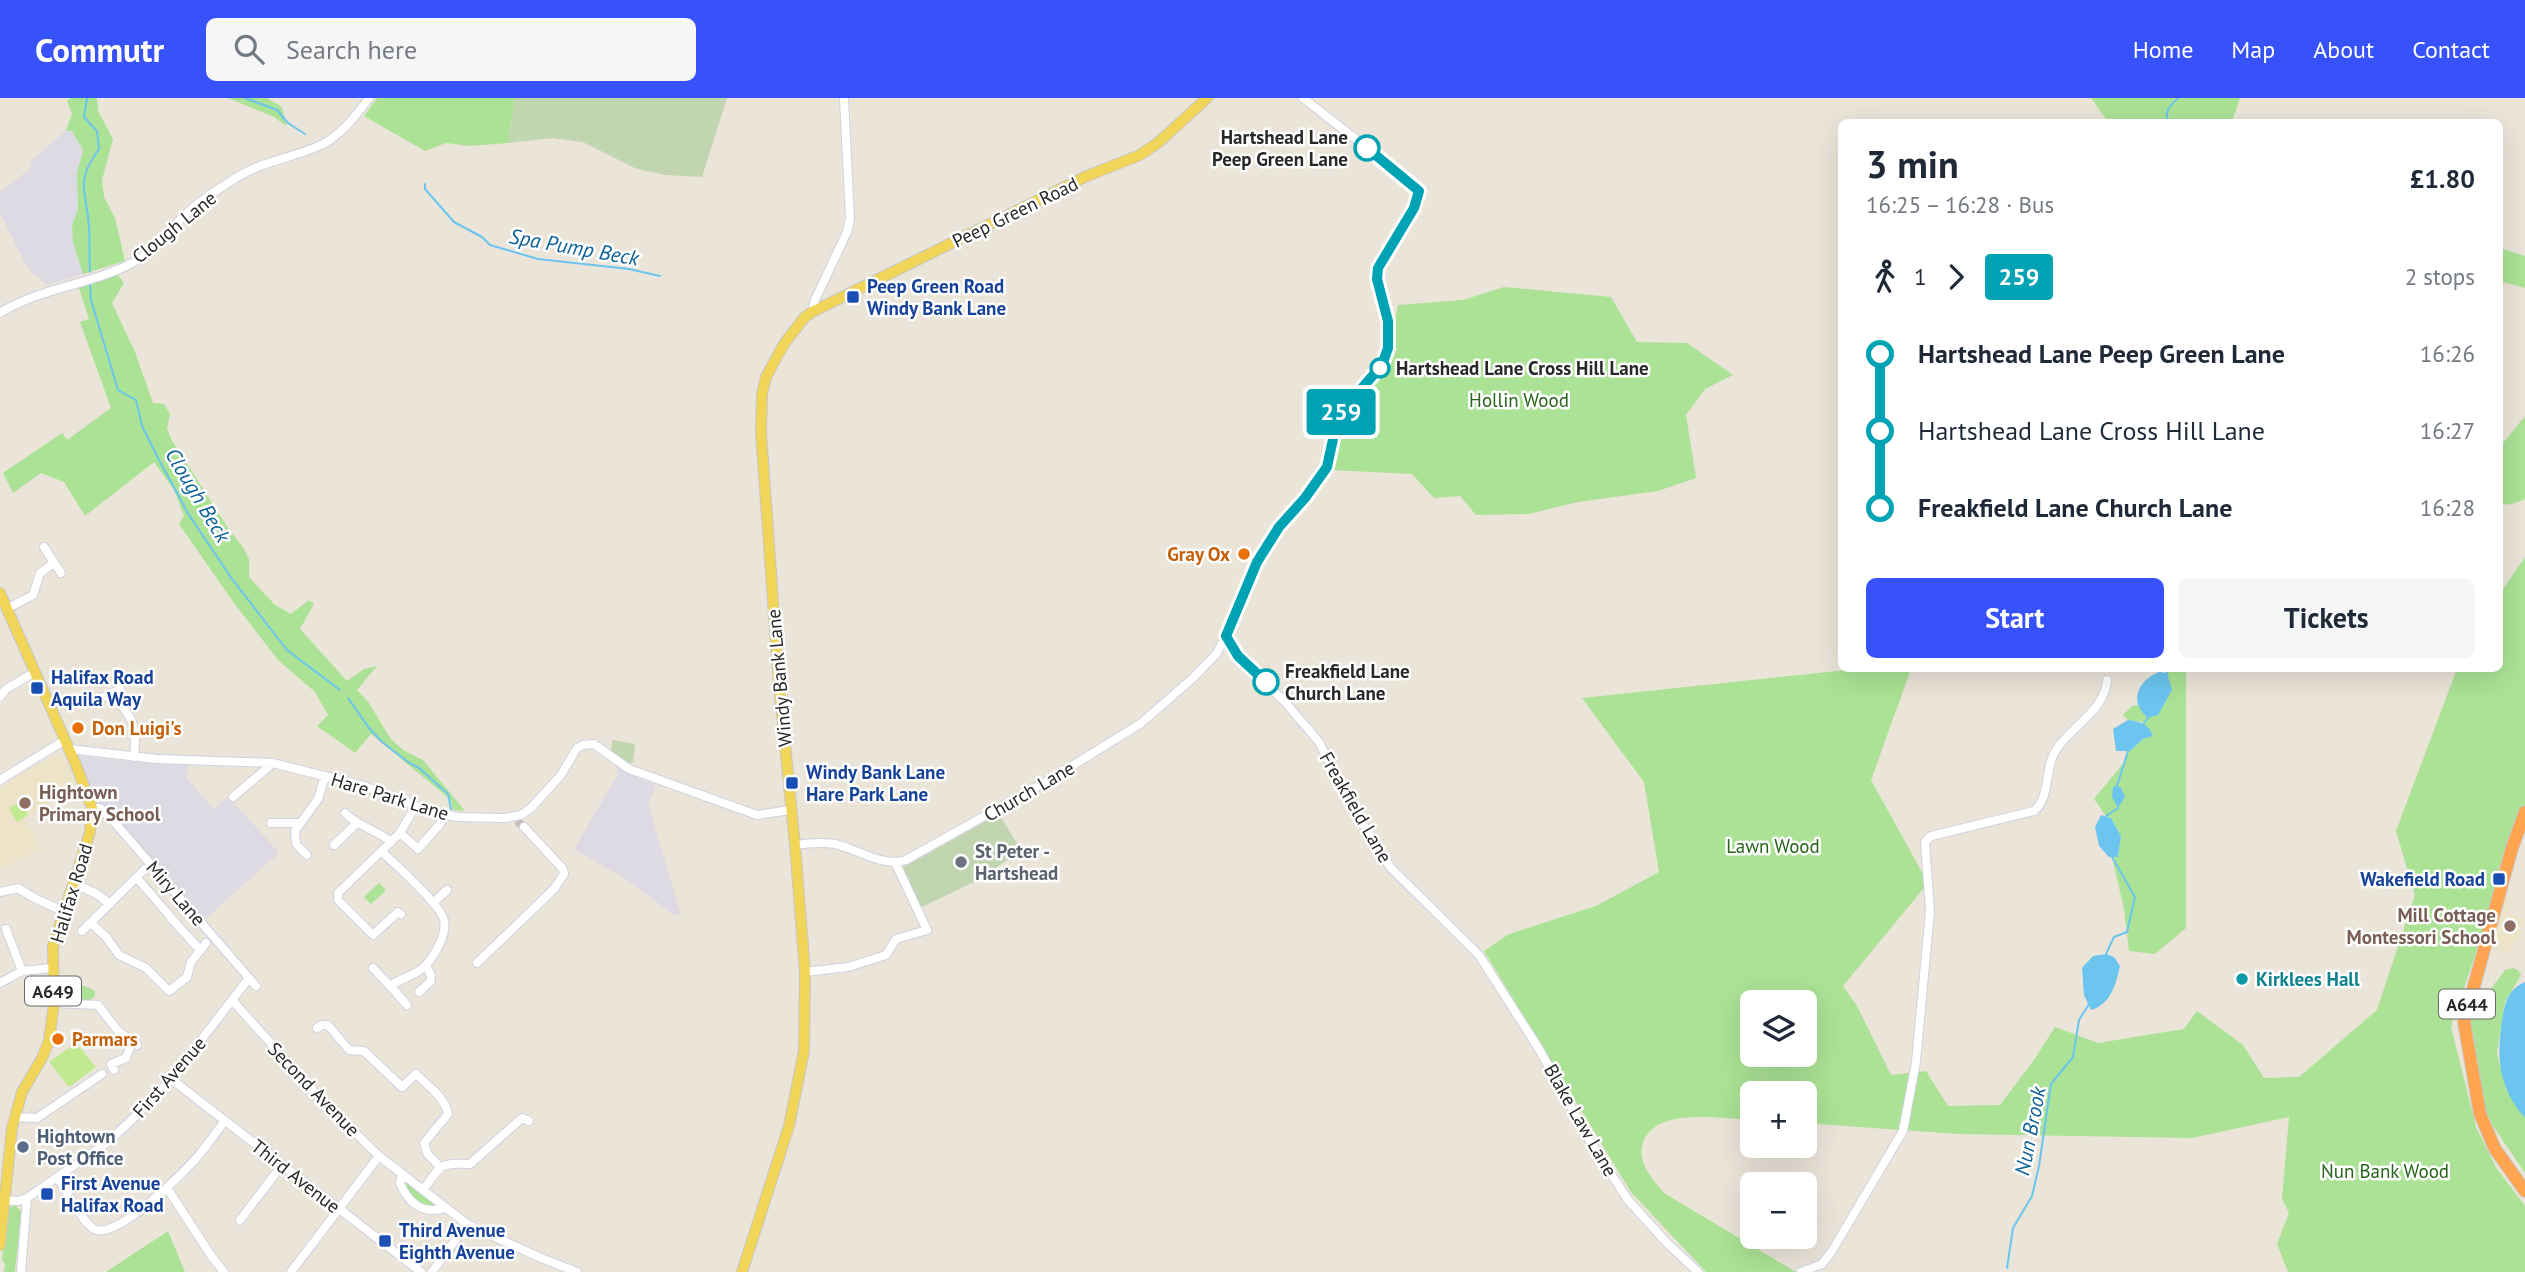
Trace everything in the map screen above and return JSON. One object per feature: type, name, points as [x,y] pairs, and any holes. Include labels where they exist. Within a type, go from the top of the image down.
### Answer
[{"type":"highway","name":"A644","points":[[2525,811],[2512,848],[2464,1023],[2480,1114],[2502,1160],[2525,1191]]},
{"type":"main road","name":"Peep Green Road","points":[[812,312],[1087,176],[1140,155],[1159,142],[1207,98]]},
{"type":"main road","name":"Windy Bank Lane","points":[[742,1272],[792,1110],[804,1051],[805,972],[761,433],[762,394],[772,362],[804,318],[812,312]]},
{"type":"main road","points":[[0,593],[67,744],[92,808]]},
{"type":"main road","name":"Halifax Road","points":[[0,1245],[14,1117],[22,1091],[49,1041],[54,1003],[51,968],[53,946],[90,832],[92,808]]},
{"type":"street","name":"Clough Lane","points":[[0,313],[25,299],[134,262],[152,250],[198,204],[237,177],[269,162],[324,143],[339,133],[353,120],[369,98]]},
{"type":"street","name":"Windy Bank Lane","points":[[812,312],[847,232],[850,219],[844,98]]},
{"type":"street","name":"Church Lane","points":[[896,864],[964,830],[1140,724],[1193,678],[1217,653],[1257,562],[1279,527],[1305,498],[1327,467],[1341,412],[1382,365],[1388,348],[1388,321],[1377,279],[1378,268],[1414,208],[1419,191],[1415,185],[1303,98]]},
{"type":"street","points":[[44,547],[61,573]]},
{"type":"street","points":[[8,608],[35,593],[40,573],[54,563]]},
{"type":"street","name":"Freakfield Lane","points":[[1226,636],[1238,656],[1285,702],[1319,742],[1353,808],[1390,867],[1479,956]]},
{"type":"street","points":[[1217,653],[1227,652],[1238,656]]},
{"type":"street","points":[[0,697],[6,689],[35,672]]},
{"type":"street","points":[[1801,1272],[1822,1264],[1832,1251],[1903,1131],[1916,1062],[1930,911],[1925,842],[1931,836],[2034,811],[2041,805],[2051,758],[2057,747],[2097,705],[2106,691],[2107,680]]},
{"type":"street","points":[[86,699],[89,704],[116,691],[135,728],[134,757]]},
{"type":"street","points":[[0,780],[67,744]]},
{"type":"street","name":"Hare Park Lane","points":[[67,744],[134,757],[273,763],[364,786],[443,814],[518,822]]},
{"type":"street","points":[[477,963],[554,889],[564,874],[563,869],[518,822],[561,775],[578,748],[594,744],[629,769],[757,815],[790,810]]},
{"type":"street","points":[[233,797],[273,763]]},
{"type":"street","points":[[307,855],[296,844],[295,831],[318,799],[325,776]]},
{"type":"street","points":[[401,914],[398,912],[371,936],[338,900],[338,893],[400,833],[413,805]]},
{"type":"street","name":"Miry Lane","points":[[92,808],[100,808],[115,822],[256,986]]},
{"type":"street","points":[[345,813],[356,824],[382,834],[391,842]]},
{"type":"street","points":[[400,833],[418,849],[440,824],[443,814]]},
{"type":"street","points":[[271,822],[299,823]]},
{"type":"street","points":[[334,845],[356,824]]},
{"type":"street","points":[[795,845],[817,841],[835,844],[896,864],[927,930],[896,939],[886,955],[848,967],[805,972]]},
{"type":"street","points":[[382,852],[442,913],[445,933],[426,965],[390,986]]},
{"type":"street","points":[[82,931],[145,869]]},
{"type":"street","name":"Miry Lane","points":[[91,923],[107,938],[119,955],[146,968],[169,991],[187,977],[191,962],[203,947],[170,916],[137,878]]},
{"type":"street","points":[[73,883],[97,894],[110,904]]},
{"type":"street","points":[[0,892],[18,888],[36,900],[63,911]]},
{"type":"street","points":[[433,903],[447,890]]},
{"type":"street","points":[[6,929],[22,971]]},
{"type":"street","name":"Blake Law Lane","points":[[1479,956],[1539,1049],[1591,1143],[1628,1200],[1698,1272]]},
{"type":"street","points":[[419,992],[431,981],[426,965]]},
{"type":"street","points":[[0,983],[22,971],[51,968]]},
{"type":"street","points":[[373,968],[407,1005]]},
{"type":"street","name":"First Avenue","points":[[3,1200],[18,1201],[27,1198],[108,1142],[171,1079],[249,978]]},
{"type":"street","name":"Second Avenue","points":[[232,1000],[317,1095],[401,1174],[467,1224],[577,1272]]},
{"type":"street","points":[[54,1003],[98,1005],[117,1031],[134,1044],[126,1058],[111,1064],[114,1070]]},
{"type":"street","points":[[317,1028],[328,1025],[349,1051],[364,1051],[402,1087],[416,1074],[439,1097],[448,1114],[424,1143],[427,1153],[440,1167]]},
{"type":"street","points":[[14,1117],[37,1118],[102,1074]]},
{"type":"street","name":"Third Avenue","points":[[171,1079],[421,1272]]},
{"type":"street","points":[[423,1190],[440,1167],[453,1163],[470,1164],[522,1118],[529,1121]]},
{"type":"street","points":[[58,1178],[88,1225],[96,1230],[118,1226],[167,1188],[198,1157],[225,1121]]},
{"type":"street","points":[[304,1272],[293,1269],[379,1156]]},
{"type":"street","points":[[240,1220],[282,1165]]},
{"type":"street","name":"Second Avenue","points":[[401,1174],[400,1183],[404,1194],[412,1204],[437,1211],[445,1208]]},
{"type":"street","points":[[167,1188],[224,1272]]},
{"type":"street","points":[[22,1272],[27,1198]]},
{"type":"street","points":[[432,1272],[467,1224]]},
{"type":"shaded area","points":[[66,131],[72,131],[83,150],[77,173],[78,209],[72,226],[73,242],[83,274],[46,285],[38,276],[32,274],[0,213],[0,192],[32,167],[30,161]]},
{"type":"shaded area","name":"Hightown Primary School","points":[[54,755],[65,759],[78,787],[24,819],[37,838],[35,841],[40,849],[0,869],[0,787]]},
{"type":"shaded area","points":[[78,756],[165,765],[190,764],[186,777],[214,809],[228,796],[279,853],[204,920],[117,819],[95,798]]},
{"type":"shaded area","points":[[615,764],[628,774],[656,786],[648,804],[681,915],[673,914],[629,881],[574,849],[618,774]]},
{"type":"shaded area","name":"Mill Cottage Montessori School","points":[[2504,896],[2511,896],[2510,914],[2524,919],[2519,938],[2507,954],[2491,948]]},
{"type":"green space","points":[[70,98],[97,98],[98,111],[113,139],[102,180],[104,197],[115,218],[125,261],[83,274],[73,242],[72,226],[78,209],[77,173],[83,150],[72,131],[66,131],[72,114],[67,101]]},
{"type":"green space","points":[[228,98],[267,98],[282,107],[286,126],[274,117]]},
{"type":"green space","points":[[377,98],[515,98],[508,143],[470,146],[446,143],[425,151],[364,116]]},
{"type":"green space","points":[[515,98],[727,98],[702,177],[666,175],[637,169],[583,142],[552,138],[508,143]]},
{"type":"green space","points":[[2091,98],[2240,98],[2233,119],[2106,119]]},
{"type":"green space","points":[[2503,249],[2525,256],[2525,288],[2503,282]]},
{"type":"green space","points":[[118,275],[124,283],[112,303],[135,352],[153,403],[164,404],[170,414],[167,428],[171,439],[243,547],[249,559],[249,577],[275,605],[291,614],[309,600],[314,604],[300,629],[347,681],[364,669],[377,666],[357,690],[369,703],[390,738],[403,750],[423,760],[465,811],[453,810],[451,800],[371,734],[355,753],[317,726],[328,715],[315,692],[278,660],[234,603],[179,524],[184,516],[174,490],[154,462],[85,516],[64,482],[41,473],[13,493],[3,473],[62,433],[67,440],[111,408],[80,322],[89,319],[79,288]]},
{"type":"green space","name":"Hollin Wood","points":[[1504,287],[1611,297],[1637,342],[1687,343],[1733,375],[1705,389],[1686,415],[1696,478],[1658,491],[1578,502],[1529,514],[1476,515],[1460,496],[1434,498],[1412,474],[1331,470],[1339,426],[1350,407],[1371,387],[1386,363],[1398,305],[1463,300]]},
{"type":"green space","points":[[2525,416],[2525,499],[2503,505],[2503,443]]},
{"type":"green space","points":[[2525,557],[2525,805],[2451,1027],[2476,1127],[2497,1169],[2525,1206],[2525,1272],[2288,1272],[2277,1244],[2289,1213],[2282,1199],[2289,1117],[2192,1138],[1957,1134],[1817,1124],[1817,1081],[1740,1081],[1740,1119],[1692,1117],[1663,1123],[1652,1130],[1644,1140],[1643,1162],[1664,1193],[1740,1238],[1740,1249],[1758,1249],[1796,1272],[1706,1272],[1631,1192],[1484,951],[1509,934],[1596,906],[1659,872],[1644,782],[1582,698],[1838,671],[1910,672],[1871,780],[1928,883],[1843,986],[1857,1006],[1891,1075],[1926,1071],[1948,1106],[2000,1105],[2055,1027],[2098,1043],[2184,1029],[2197,1011],[2243,1045],[2264,1078],[2299,1077],[2377,1010],[2415,895],[2396,831],[2456,672],[2503,672],[2503,589]]},
{"type":"green space","points":[[2164,672],[2186,672],[2186,928],[2155,954],[2129,951],[2124,909],[2112,857],[2118,857],[2121,836],[2111,818],[2106,816],[2094,799],[2125,761],[2128,751],[2143,739],[2143,722],[2128,720],[2123,715],[2132,706],[2138,705],[2148,717],[2158,714],[2163,704],[2167,673]]},
{"type":"green space","points":[[612,740],[635,744],[633,762],[627,764],[611,752]]},
{"type":"green space","points":[[21,802],[28,815],[17,822],[9,808]]},
{"type":"green space","points":[[999,814],[1021,850],[980,879],[920,908],[902,868]]},
{"type":"green space","points":[[379,883],[386,890],[371,904],[364,897]]},
{"type":"green space","points":[[2513,968],[2521,975],[2505,1002],[2497,1053],[2506,1090],[2525,1118],[2525,1173],[2489,1120],[2481,1094],[2469,1018],[2505,970]]},
{"type":"green space","points":[[59,986],[85,986],[95,991],[95,996],[88,1002],[60,999]]},
{"type":"green space","points":[[76,1043],[96,1067],[69,1087],[49,1062]]},
{"type":"green space","points":[[402,1174],[445,1208],[424,1209],[404,1194]]},
{"type":"green space","points":[[15,1205],[21,1211],[15,1272],[4,1272],[5,1264],[2,1260],[7,1209]]},
{"type":"green space","points":[[168,1231],[185,1272],[106,1272]]},
{"type":"water","points":[[2159,672],[2167,673],[2172,690],[2158,715],[2148,718],[2138,705],[2138,692],[2146,680]]},
{"type":"water","points":[[2128,720],[2143,724],[2153,736],[2143,739],[2130,751],[2116,751],[2113,729]]},
{"type":"water","points":[[2117,786],[2125,797],[2118,808],[2112,797],[2113,787]]},
{"type":"water","points":[[2101,815],[2111,818],[2121,836],[2118,857],[2109,857],[2099,846],[2095,827]]},
{"type":"water","points":[[2106,954],[2114,957],[2120,966],[2108,998],[2091,1010],[2084,995],[2082,968],[2093,956]]},
{"type":"water","points":[[2525,982],[2525,1118],[2516,1107],[2505,1084],[2499,1048],[2506,1003],[2514,989]]},
{"type":"waterway","name":"Clough Beck","points":[[87,98],[84,117],[97,131],[99,149],[84,179],[90,272]]},
{"type":"waterway","name":"Spa Pump Beck","points":[[245,98],[277,110],[288,123],[305,134]]},
{"type":"waterway","name":"Nun Brook","points":[[2167,119],[2170,106],[2178,98]]},
{"type":"waterway","name":"Spa Pump Beck","points":[[425,184],[425,189],[454,222],[482,237],[490,245],[538,259],[629,269],[660,276]]},
{"type":"waterway","name":"Clough Beck","points":[[90,284],[91,300],[118,390],[136,400],[142,426],[189,515],[232,579],[287,650],[340,690]]},
{"type":"waterway","name":"Clough Beck","points":[[348,698],[382,742],[419,768],[448,794],[451,809]]},
{"type":"waterway","name":"Nun Brook","points":[[2144,723],[2148,718]]},
{"type":"waterway","name":"Nun Brook","points":[[2117,786],[2128,751]]},
{"type":"waterway","name":"Nun Brook","points":[[2106,816],[2118,808]]},
{"type":"waterway","name":"Nun Brook","points":[[2106,954],[2114,937],[2127,932],[2135,897],[2112,857]]},
{"type":"waterway","name":"Nun Brook","points":[[2007,1268],[2013,1228],[2032,1196],[2051,1084],[2073,1057],[2079,1020],[2089,1004]]},
{"type":"tunnel","points":[[517,821],[524,827]]},
{"type":"bus line","name":"259","points":[[1266,682],[1238,656],[1226,636],[1257,562],[1279,527],[1305,498],[1327,467],[1341,412],[1382,365],[1388,348],[1388,321],[1377,279],[1378,268],[1414,208],[1419,191],[1367,148]]},
{"type":"place","name":"Hartshead Lane Peep Green Lane","points":[[1367,148]]},
{"type":"place","name":"Peep Green Road Windy Bank Lane","points":[[853,297]]},
{"type":"place","name":"Hartshead Lane Cross Hill Lane","points":[[1380,368]]},
{"type":"place","name":"Gray Ox","points":[[1244,554]]},
{"type":"place","name":"Freakfield Lane Church Lane","points":[[1266,682]]},
{"type":"place","name":"Halifax Road Aquila Way","points":[[37,688]]},
{"type":"place","name":"Don Luigi's","points":[[78,728]]},
{"type":"place","name":"Windy Bank Lane Hare Park Lane","points":[[792,783]]},
{"type":"place","name":"Hightown Primary School","points":[[25,803]]},
{"type":"place","name":"St Peter - Hartshead","points":[[961,862]]},
{"type":"place","name":"Wakefield Road","points":[[2499,879]]},
{"type":"place","name":"Mill Cottage Montessori School","points":[[2510,926]]},
{"type":"place","name":"Kirklees Hall","points":[[2242,979]]},
{"type":"place","name":"Parmars","points":[[58,1039]]},
{"type":"place","name":"Hightown Post Office","points":[[23,1147]]},
{"type":"place","name":"First Avenue Halifax Road","points":[[47,1194]]},
{"type":"place","name":"Third Avenue Eighth Avenue","points":[[385,1241]]},
{"type":"park label","name":"Lawn Wood","points":[[1773,846]]},
{"type":"park label","name":"Nun Bank Wood","points":[[2385,1171]]}]
